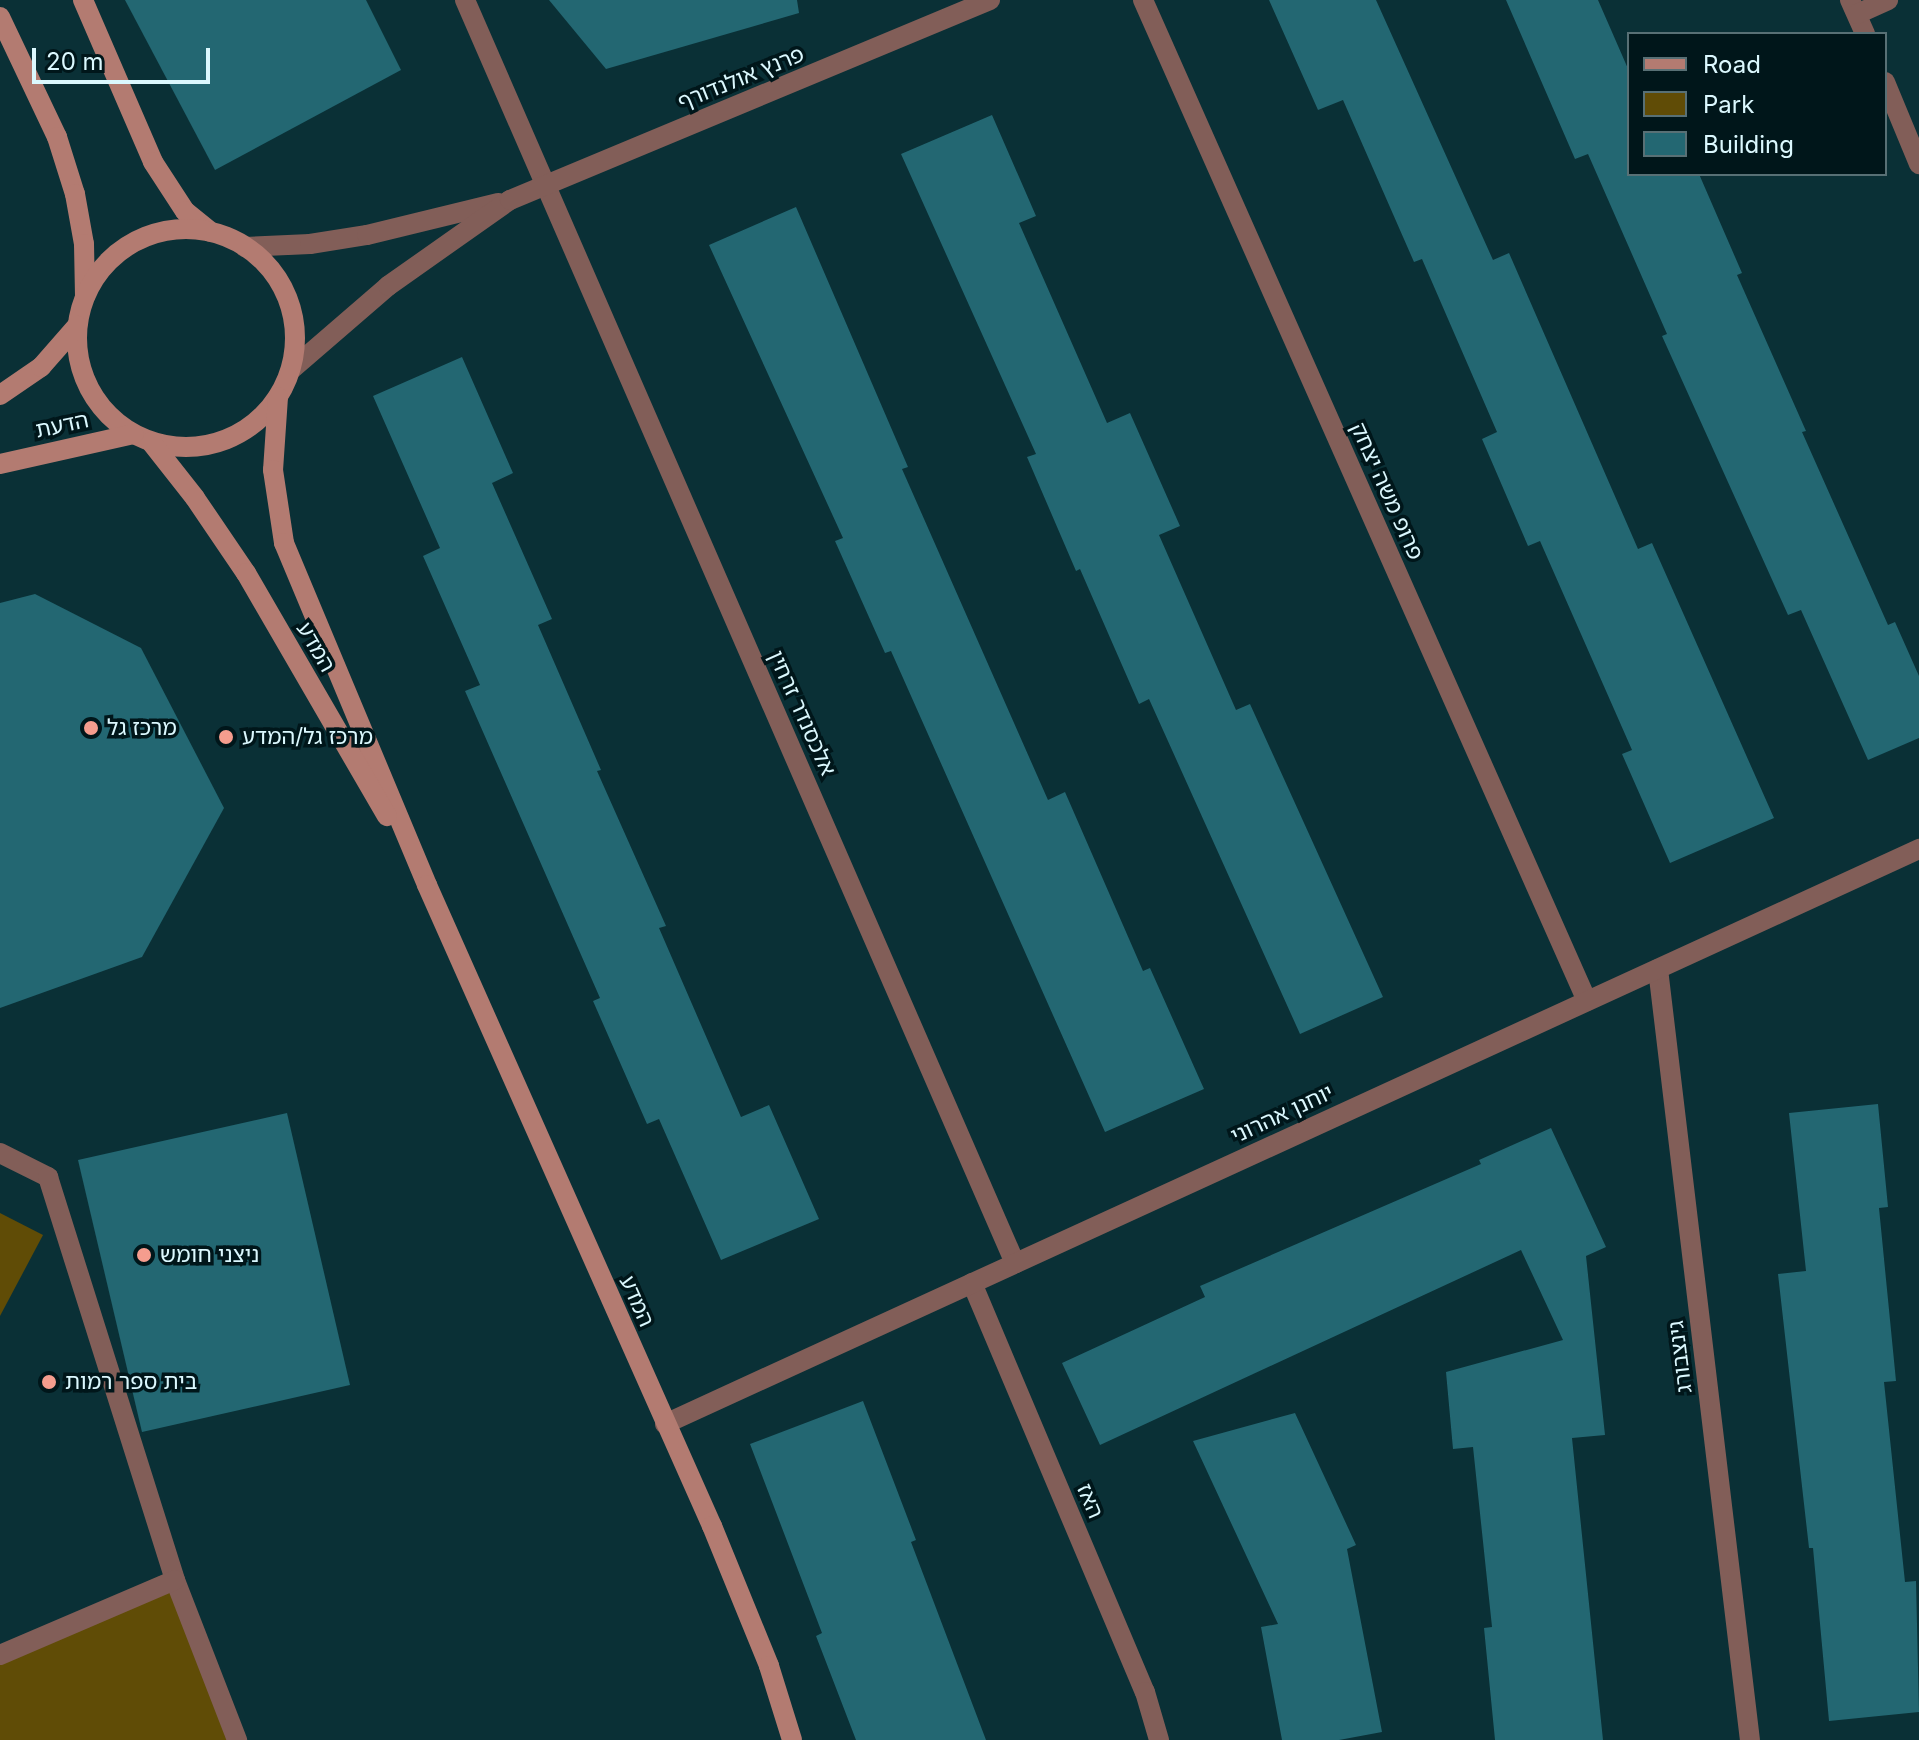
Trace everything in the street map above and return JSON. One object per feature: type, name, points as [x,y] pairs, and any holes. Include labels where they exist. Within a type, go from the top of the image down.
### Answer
[{"type":"street","points":[[0,17],[57,137],[75,194],[84,244],[85,296],[77,326],[78,359],[89,389],[108,415],[142,438],[194,447],[236,436],[259,420],[278,397],[292,369],[295,341],[292,313],[282,288],[266,265],[245,247],[211,232],[185,211],[153,162],[83,0]]},
{"type":"street","name":"אלכסנדר זרחין","points":[[465,0],[1015,1263]]},
{"type":"street","name":"פרנץ אולנדורף","points":[[292,369],[388,286],[510,200],[990,0]]},
{"type":"street","name":"פרופ משה יצחק","points":[[1143,0],[1587,1001]]},
{"type":"street","points":[[1864,32],[1854,7],[1888,0]]},
{"type":"street","points":[[1887,87],[1919,164]]},
{"type":"street","name":"פרנץ אולנדורף","points":[[245,247],[310,244],[367,235],[510,200]]},
{"type":"street","points":[[85,296],[101,270],[123,249],[150,235],[181,229],[211,232]]},
{"type":"street","points":[[0,395],[41,367],[77,326]]},
{"type":"street","name":"המדע","points":[[278,397],[273,470],[284,543],[427,885],[763,1652],[792,1740]]},
{"type":"street","name":"הדעת","points":[[0,464],[142,438]]},
{"type":"street","name":"המדע","points":[[142,438],[195,498],[246,573],[427,885]]},
{"type":"street","name":"יוחנן אהרוני","points":[[665,1424],[1919,849]]},
{"type":"street","name":"גינצבורג","points":[[1658,969],[1750,1740]]},
{"type":"street","points":[[0,1153],[48,1177],[175,1580],[237,1740]]},
{"type":"street","name":"האז","points":[[972,1283],[1145,1692],[1159,1740]]},
{"type":"street","points":[[0,1655],[175,1580]]},
{"type":"green space","points":[[0,1213],[43,1235],[0,1316]]},
{"type":"green space","points":[[167,1573],[235,1740],[0,1740],[0,1646]]},
{"type":"building","points":[[125,0],[366,0],[401,70],[215,170]]},
{"type":"building","points":[[549,0],[797,0],[799,13],[606,69]]},
{"type":"building","points":[[1269,0],[1376,0],[1493,260],[1509,253],[1638,549],[1652,543],[1774,818],[1670,863],[1622,754],[1632,750],[1540,541],[1528,546],[1482,439],[1497,432],[1422,259],[1414,262],[1343,100],[1318,110]]},
{"type":"building","points":[[1506,0],[1598,0],[1627,66],[1627,176],[1700,176],[1742,273],[1737,275],[1806,431],[1802,432],[1888,625],[1895,622],[1919,676],[1919,738],[1868,760],[1801,610],[1788,615],[1662,336],[1667,334],[1588,154],[1575,159]]},
{"type":"building","points":[[992,115],[1036,216],[1019,223],[1107,423],[1130,413],[1180,526],[1159,535],[1236,710],[1250,704],[1383,997],[1300,1034],[1149,699],[1139,704],[1080,569],[1076,571],[1027,457],[1036,454],[901,154]]},
{"type":"building","points":[[796,207],[908,467],[902,469],[1048,800],[1065,792],[1143,971],[1150,968],[1204,1089],[1105,1132],[891,651],[885,653],[835,541],[843,538],[709,245]]},
{"type":"building","points":[[462,357],[513,473],[492,483],[552,619],[538,625],[601,770],[597,771],[666,926],[659,928],[741,1117],[769,1105],[819,1219],[721,1260],[659,1119],[647,1124],[593,1001],[600,998],[465,691],[480,685],[423,556],[440,548],[373,396]]},
{"type":"building","name":"מרכז גל","points":[[35,594],[141,648],[224,808],[142,957],[0,1008],[0,603]]},
{"type":"building","points":[[1878,1104],[1888,1207],[1879,1208],[1896,1381],[1884,1382],[1905,1582],[1916,1581],[1919,1712],[1829,1721],[1813,1548],[1809,1548],[1778,1274],[1806,1271],[1789,1113]]},
{"type":"building","points":[[287,1113],[350,1385],[142,1432],[78,1160]]},
{"type":"building","points":[[1551,1128],[1606,1247],[1586,1256],[1605,1435],[1572,1438],[1603,1740],[1495,1740],[1484,1628],[1492,1627],[1473,1447],[1453,1449],[1446,1372],[1563,1340],[1521,1250],[1100,1445],[1062,1363],[1205,1297],[1200,1286],[1481,1164],[1479,1160]]},
{"type":"building","points":[[863,1401],[916,1540],[911,1542],[986,1740],[856,1740],[816,1636],[822,1633],[750,1444]]},
{"type":"building","points":[[1295,1413],[1356,1545],[1347,1549],[1382,1732],[1339,1740],[1282,1740],[1261,1627],[1278,1624],[1193,1441]]},
{"type":"place","name":"מרכז גל","points":[[91,728]]},
{"type":"place","name":"מרכז גל/המדע","points":[[226,737]]},
{"type":"place","name":"ניצני חומש","points":[[144,1255]]},
{"type":"place","name":"בית ספר רמות","points":[[49,1382]]}]
